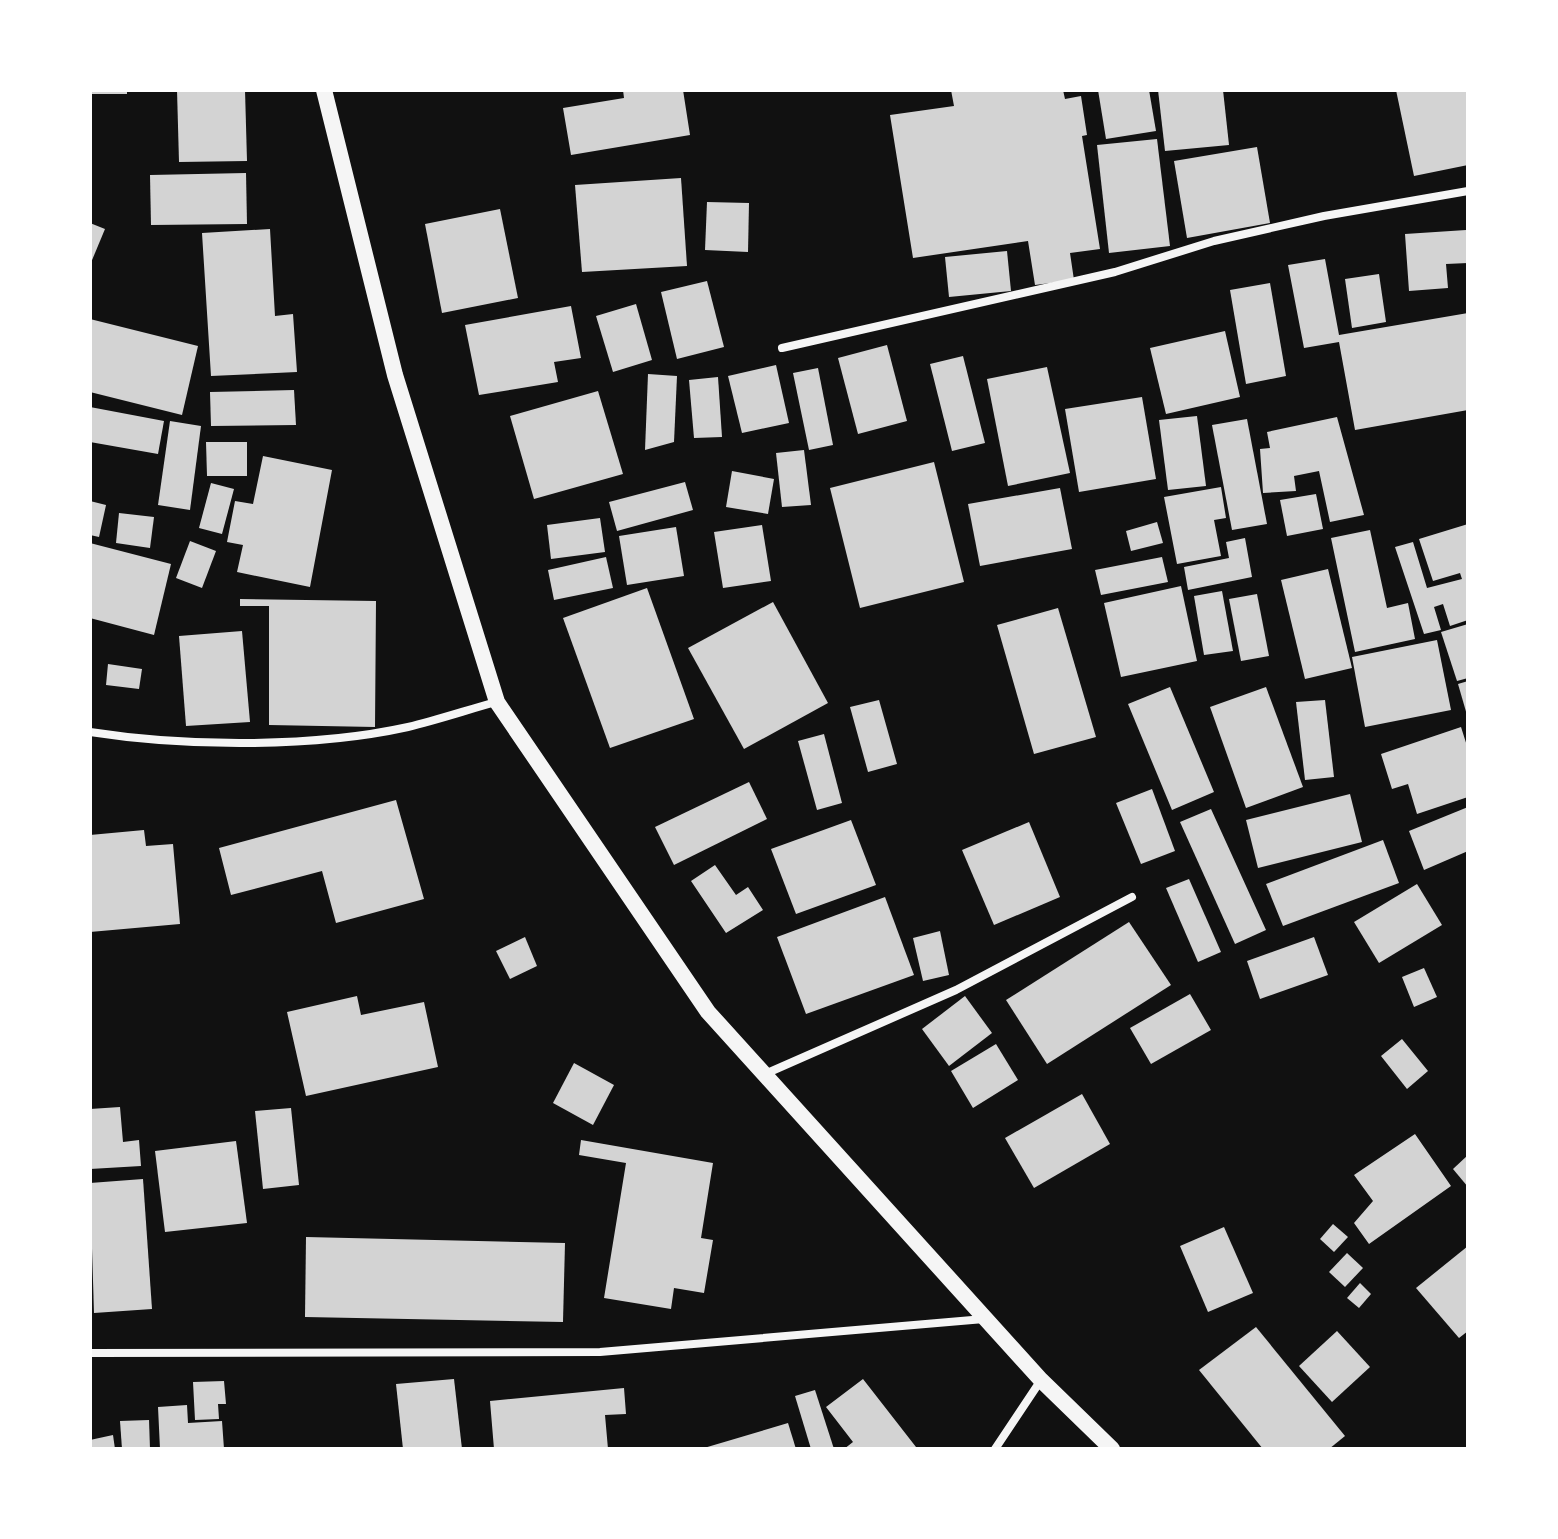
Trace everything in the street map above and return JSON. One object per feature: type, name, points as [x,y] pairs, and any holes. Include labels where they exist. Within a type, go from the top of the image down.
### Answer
[{"type":"main road","points":[[324,90],[395,375],[497,702],[708,1012],[1041,1380],[1112,1449]]},
{"type":"street","points":[[782,348],[1115,272],[1214,241],[1324,216],[1468,191]]},
{"type":"street","points":[[90,732],[132,739],[281,742],[406,727],[497,702]]},
{"type":"street","points":[[765,1074],[956,990],[1132,897]]},
{"type":"street","points":[[90,1353],[600,1352],[985,1319]]},
{"type":"street","points":[[995,1449],[1041,1380]]},
{"type":"building","points":[[92,90],[127,90],[127,94],[92,94]]},
{"type":"building","points":[[177,90],[245,90],[247,161],[179,162]]},
{"type":"building","points":[[623,90],[683,90],[690,135],[571,155],[563,108],[624,98]]},
{"type":"building","points":[[951,90],[1063,90],[1065,99],[1081,96],[1087,135],[1082,136],[1100,249],[1070,253],[1074,280],[1035,285],[1028,241],[913,258],[890,115],[954,106]]},
{"type":"building","points":[[1098,90],[1149,90],[1156,131],[1106,139]]},
{"type":"building","points":[[1158,90],[1223,90],[1229,145],[1165,151]]},
{"type":"building","points":[[1396,90],[1468,90],[1468,165],[1414,176]]},
{"type":"building","points":[[1157,139],[1170,246],[1109,253],[1097,145]]},
{"type":"building","points":[[1257,147],[1270,223],[1187,238],[1174,161]]},
{"type":"building","points":[[246,173],[247,224],[151,225],[150,175]]},
{"type":"building","points":[[681,178],[687,266],[582,272],[575,185]]},
{"type":"building","points":[[707,202],[749,203],[748,252],[705,250]]},
{"type":"building","points":[[500,209],[518,298],[442,313],[425,224]]},
{"type":"building","points":[[90,223],[105,229],[90,265]]},
{"type":"building","points":[[270,229],[275,316],[293,314],[297,372],[211,376],[202,233]]},
{"type":"building","points":[[1466,230],[1468,263],[1446,264],[1448,288],[1409,291],[1405,234]]},
{"type":"building","points":[[1007,251],[1011,291],[949,297],[945,257]]},
{"type":"building","points":[[1325,259],[1339,335],[1468,313],[1468,410],[1355,430],[1339,342],[1304,348],[1288,265]]},
{"type":"building","points":[[1379,274],[1386,322],[1352,328],[1345,279]]},
{"type":"building","points":[[707,281],[724,347],[677,359],[661,292]]},
{"type":"building","points":[[1270,283],[1286,376],[1246,384],[1230,290]]},
{"type":"building","points":[[636,304],[652,360],[613,372],[596,316]]},
{"type":"building","points":[[571,306],[581,358],[554,362],[558,382],[479,395],[465,325]]},
{"type":"building","points":[[90,319],[198,346],[182,415],[90,392]]},
{"type":"building","points":[[1225,331],[1240,397],[1166,414],[1150,348]]},
{"type":"building","points":[[887,345],[907,421],[858,434],[838,358]]},
{"type":"building","points":[[963,356],[985,443],[952,451],[930,364]]},
{"type":"building","points":[[776,365],[789,423],[742,433],[728,376]]},
{"type":"building","points":[[1047,367],[1070,473],[1008,486],[987,379]]},
{"type":"building","points":[[818,368],[833,445],[809,450],[793,373]]},
{"type":"building","points":[[648,374],[677,376],[674,442],[645,450]]},
{"type":"building","points":[[718,377],[722,437],[694,438],[689,380]]},
{"type":"building","points":[[294,390],[296,425],[211,426],[210,392]]},
{"type":"building","points":[[598,391],[623,474],[534,499],[510,416]]},
{"type":"building","points":[[1142,397],[1156,479],[1079,492],[1065,409]]},
{"type":"building","points":[[90,407],[164,421],[158,454],[90,442]]},
{"type":"building","points":[[1197,416],[1206,486],[1168,490],[1159,420]]},
{"type":"building","points":[[1337,417],[1364,515],[1330,522],[1319,471],[1294,476],[1296,491],[1263,493],[1260,449],[1270,448],[1267,432]]},
{"type":"building","points":[[1247,419],[1267,524],[1232,530],[1212,425]]},
{"type":"building","points":[[170,421],[201,426],[190,510],[158,505]]},
{"type":"building","points":[[206,442],[247,442],[247,476],[207,476]]},
{"type":"building","points":[[804,450],[811,505],[782,507],[776,453]]},
{"type":"building","points":[[263,456],[332,470],[310,587],[237,572],[243,545],[227,542],[235,501],[253,504]]},
{"type":"building","points":[[934,462],[964,582],[860,608],[830,488]]},
{"type":"building","points":[[732,471],[774,479],[768,514],[726,507]]},
{"type":"building","points":[[685,482],[693,510],[617,531],[609,502]]},
{"type":"building","points":[[211,483],[234,489],[222,534],[199,528]]},
{"type":"building","points":[[1221,487],[1226,518],[1214,520],[1221,556],[1177,564],[1164,497]]},
{"type":"building","points":[[1060,488],[1072,549],[980,566],[968,504]]},
{"type":"building","points":[[1316,494],[1323,529],[1287,536],[1280,500]]},
{"type":"building","points":[[90,501],[106,505],[99,537],[90,535]]},
{"type":"building","points":[[119,513],[154,517],[150,548],[116,543]]},
{"type":"building","points":[[600,518],[605,552],[551,559],[547,525]]},
{"type":"building","points":[[1157,522],[1163,543],[1131,551],[1126,531]]},
{"type":"building","points":[[1468,524],[1468,620],[1450,626],[1443,604],[1434,607],[1441,630],[1424,634],[1395,547],[1413,542],[1427,588],[1462,579],[1460,573],[1433,581],[1419,539]]},
{"type":"building","points":[[762,525],[771,581],[723,588],[714,532]]},
{"type":"building","points":[[676,527],[684,576],[627,585],[619,536]]},
{"type":"building","points":[[1370,530],[1387,608],[1408,603],[1415,639],[1355,652],[1331,538]]},
{"type":"building","points":[[1245,538],[1252,577],[1188,590],[1184,567],[1229,558],[1226,542]]},
{"type":"building","points":[[190,541],[216,551],[202,588],[176,578]]},
{"type":"building","points":[[90,543],[171,564],[154,635],[90,618]]},
{"type":"building","points":[[606,557],[613,588],[554,600],[548,570]]},
{"type":"building","points":[[1162,557],[1168,582],[1101,595],[1095,570]]},
{"type":"building","points":[[1328,569],[1352,668],[1305,679],[1281,580]]},
{"type":"building","points":[[1181,586],[1197,661],[1121,677],[1104,603]]},
{"type":"building","points":[[647,588],[694,719],[610,748],[563,618]]},
{"type":"building","points":[[1222,591],[1233,651],[1204,655],[1194,596]]},
{"type":"building","points":[[1257,594],[1269,656],[1241,661],[1229,599]]},
{"type":"building","points":[[240,599],[376,601],[375,727],[269,725],[269,606],[240,606]]},
{"type":"building","points":[[773,602],[828,703],[744,749],[688,648]]},
{"type":"building","points":[[1058,608],[1096,737],[1034,754],[997,625]]},
{"type":"building","points":[[1468,624],[1468,678],[1457,681],[1441,632]]},
{"type":"building","points":[[242,631],[250,722],[186,726],[179,636]]},
{"type":"building","points":[[1437,640],[1451,710],[1365,727],[1352,657]]},
{"type":"building","points":[[108,664],[142,669],[139,689],[106,685]]},
{"type":"building","points":[[1468,681],[1468,715],[1467,715],[1458,684]]},
{"type":"building","points":[[1170,687],[1214,792],[1172,810],[1128,704]]},
{"type":"building","points":[[1266,687],[1303,787],[1246,808],[1210,707]]},
{"type":"building","points":[[879,700],[897,764],[868,772],[850,707]]},
{"type":"building","points":[[1325,700],[1334,777],[1305,780],[1296,702]]},
{"type":"building","points":[[1461,727],[1468,749],[1468,797],[1417,814],[1408,784],[1392,789],[1381,754]]},
{"type":"building","points":[[824,734],[842,803],[817,810],[798,741]]},
{"type":"building","points":[[749,782],[767,819],[674,865],[655,827]]},
{"type":"building","points":[[1152,789],[1175,851],[1141,864],[1116,803]]},
{"type":"building","points":[[1350,794],[1362,842],[1258,868],[1246,820]]},
{"type":"building","points":[[396,800],[424,899],[336,923],[322,871],[231,895],[219,848]]},
{"type":"building","points":[[1468,807],[1468,851],[1424,870],[1409,831]]},
{"type":"building","points":[[1211,809],[1266,930],[1235,944],[1180,822]]},
{"type":"building","points":[[851,820],[876,885],[796,914],[771,849]]},
{"type":"building","points":[[1029,822],[1060,897],[994,925],[962,850]]},
{"type":"building","points":[[144,830],[146,846],[173,844],[180,924],[90,932],[90,835]]},
{"type":"building","points":[[1383,840],[1399,883],[1283,926],[1266,884]]},
{"type":"building","points":[[715,865],[736,895],[748,887],[763,910],[726,933],[691,881]]},
{"type":"building","points":[[1189,879],[1221,952],[1198,962],[1166,888]]},
{"type":"building","points":[[1417,884],[1442,925],[1379,963],[1354,922]]},
{"type":"building","points":[[885,897],[914,975],[806,1014],[777,937]]},
{"type":"building","points":[[1129,922],[1171,985],[1047,1064],[1006,1000]]},
{"type":"building","points":[[940,931],[949,975],[923,981],[913,938]]},
{"type":"building","points":[[525,937],[537,966],[510,979],[496,951]]},
{"type":"building","points":[[1314,937],[1328,975],[1260,999],[1247,961]]},
{"type":"building","points":[[1424,968],[1437,997],[1414,1007],[1402,977]]},
{"type":"building","points":[[1190,994],[1211,1030],[1151,1064],[1130,1028]]},
{"type":"building","points":[[357,996],[361,1015],[424,1002],[438,1067],[306,1096],[287,1012]]},
{"type":"building","points":[[965,996],[992,1033],[949,1066],[922,1029]]},
{"type":"building","points":[[1402,1039],[1428,1071],[1407,1089],[1381,1056]]},
{"type":"building","points":[[996,1044],[1018,1080],[973,1108],[951,1071]]},
{"type":"building","points":[[574,1063],[614,1085],[593,1125],[553,1103]]},
{"type":"building","points":[[1082,1094],[1110,1144],[1034,1188],[1005,1138]]},
{"type":"building","points":[[120,1107],[123,1142],[139,1140],[141,1166],[90,1169],[90,1109]]},
{"type":"building","points":[[291,1108],[299,1185],[263,1189],[255,1111]]},
{"type":"building","points":[[1415,1134],[1451,1186],[1369,1244],[1354,1223],[1373,1201],[1354,1175]]},
{"type":"building","points":[[581,1140],[713,1163],[701,1238],[713,1240],[704,1293],[674,1288],[671,1309],[604,1298],[626,1163],[579,1155]]},
{"type":"building","points":[[236,1141],[247,1223],[165,1232],[155,1151]]},
{"type":"building","points":[[1468,1155],[1468,1187],[1453,1169]]},
{"type":"building","points":[[143,1179],[152,1309],[94,1313],[90,1183]]},
{"type":"building","points":[[1333,1224],[1348,1237],[1334,1252],[1320,1239]]},
{"type":"building","points":[[1224,1227],[1253,1293],[1208,1312],[1180,1246]]},
{"type":"building","points":[[306,1237],[565,1243],[563,1322],[305,1317]]},
{"type":"building","points":[[1468,1246],[1468,1331],[1459,1338],[1416,1288]]},
{"type":"building","points":[[1347,1253],[1363,1268],[1345,1287],[1329,1272]]},
{"type":"building","points":[[1360,1283],[1371,1294],[1359,1308],[1347,1298]]},
{"type":"building","points":[[1256,1327],[1345,1436],[1329,1449],[1263,1449],[1199,1370]]},
{"type":"building","points":[[1337,1331],[1370,1367],[1332,1402],[1299,1366]]},
{"type":"building","points":[[454,1379],[462,1449],[403,1449],[396,1384]]},
{"type":"building","points":[[863,1379],[916,1447],[914,1449],[844,1449],[853,1442],[826,1407]]},
{"type":"building","points":[[224,1381],[226,1404],[218,1404],[219,1419],[195,1420],[193,1382]]},
{"type":"building","points":[[624,1388],[626,1414],[605,1415],[608,1449],[494,1449],[490,1401]]},
{"type":"building","points":[[815,1390],[834,1449],[811,1449],[795,1396]]},
{"type":"building","points":[[187,1405],[188,1423],[222,1421],[224,1449],[160,1449],[158,1407]]},
{"type":"building","points":[[149,1420],[150,1449],[122,1449],[120,1421]]},
{"type":"building","points":[[788,1423],[796,1449],[704,1449],[704,1448]]},
{"type":"building","points":[[113,1435],[115,1449],[90,1449],[90,1440]]}]
